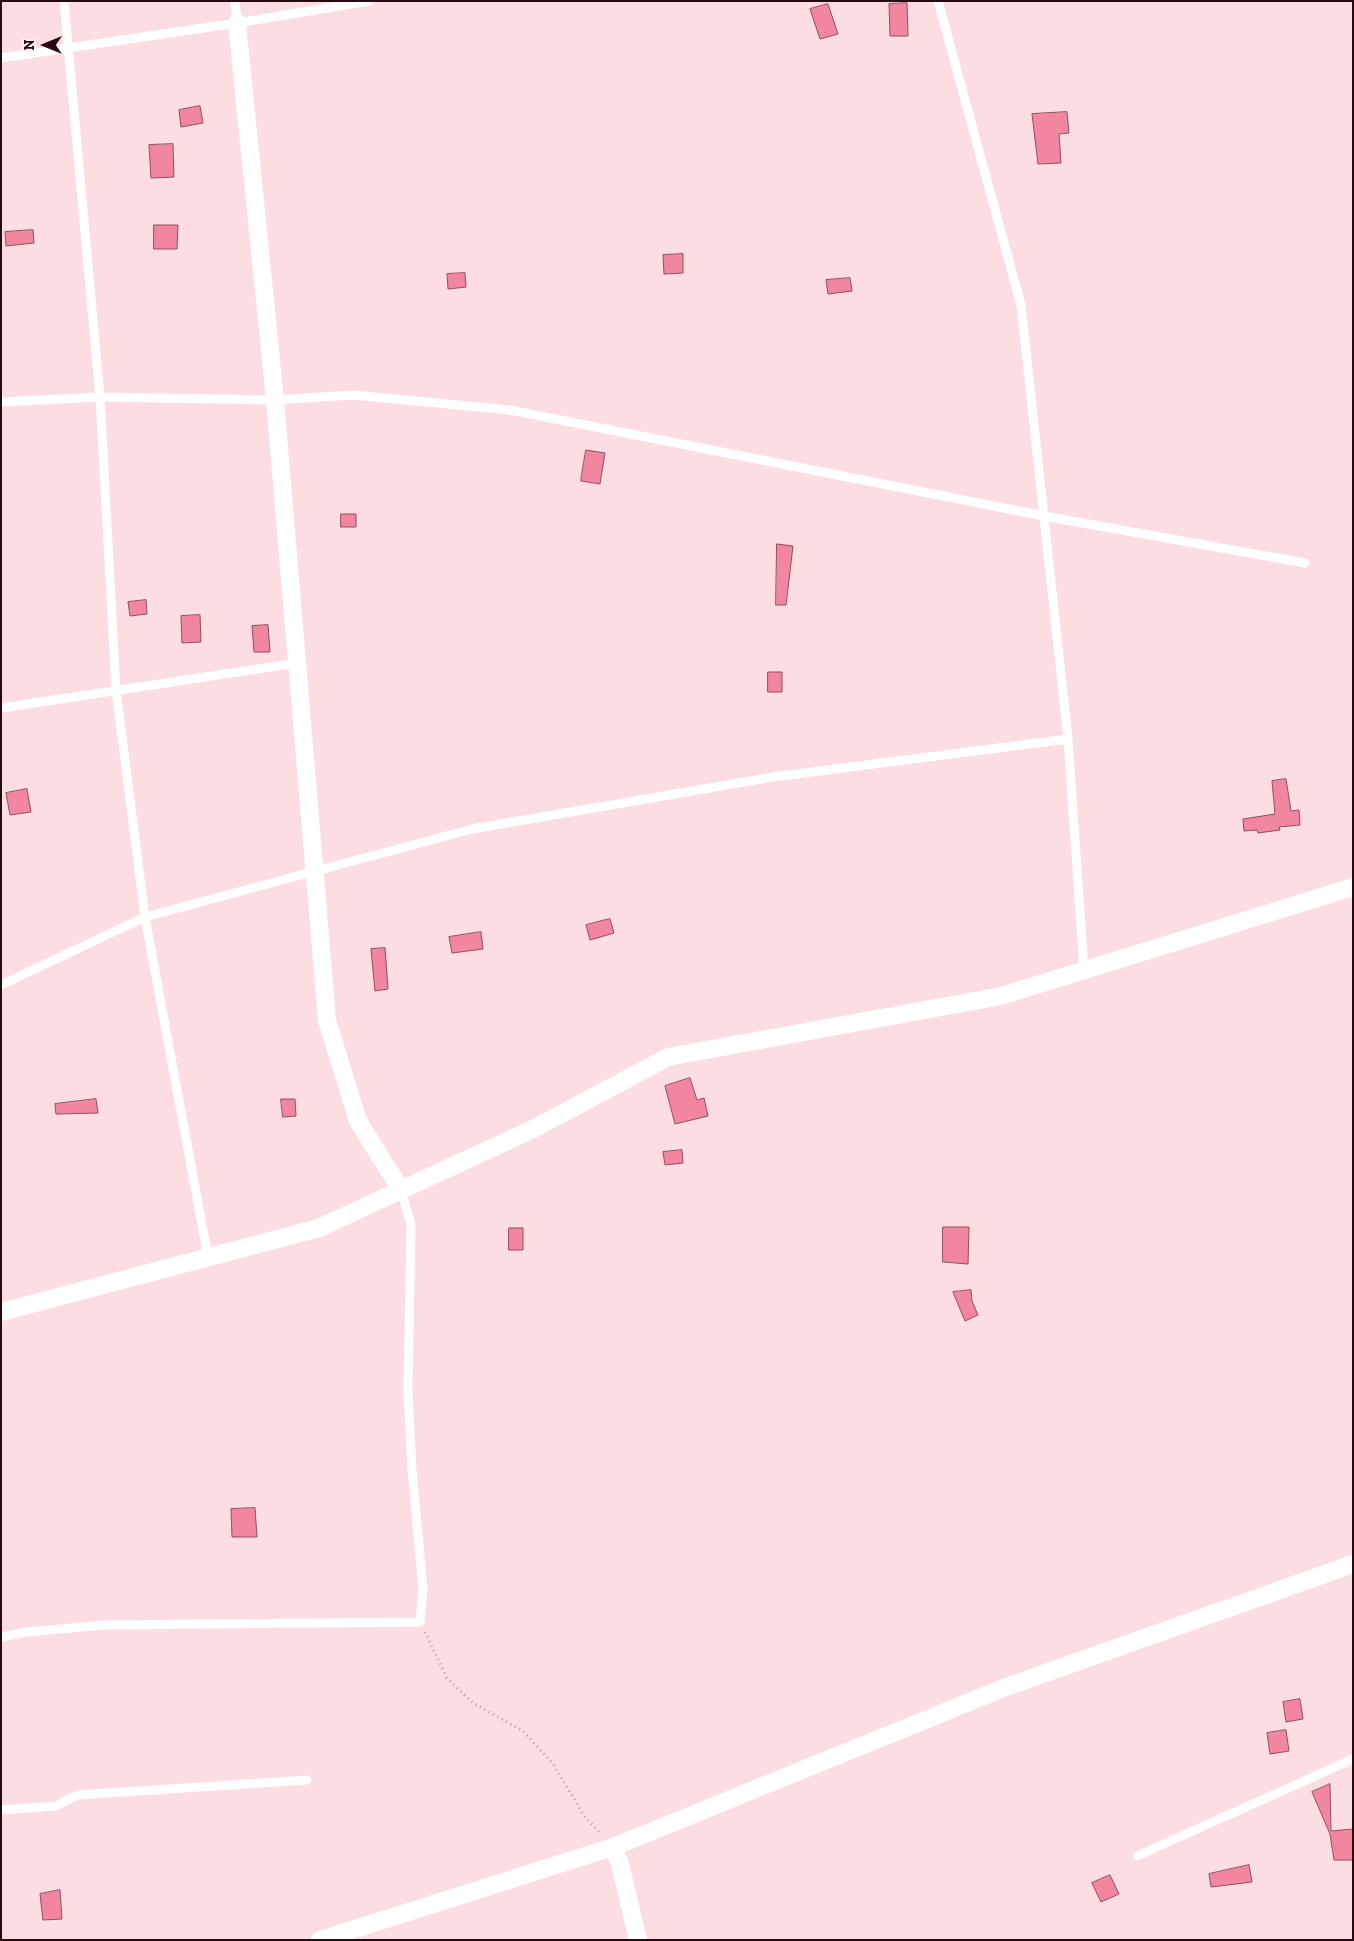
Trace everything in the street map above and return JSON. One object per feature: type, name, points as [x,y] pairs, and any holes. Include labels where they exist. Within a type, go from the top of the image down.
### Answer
[{"type":"street","points":[[238,23],[275,400],[327,1020],[358,1121],[400,1190]]},
{"type":"street","points":[[1,1312],[319,1228],[533,1129],[668,1057],[1001,996],[1353,887]]},
{"type":"street","points":[[320,1940],[613,1847],[1006,1688],[1353,1564]]},
{"type":"street","points":[[613,1847],[620,1864],[638,1940]]},
{"type":"lane","points":[[64,1],[100,397],[116,690],[145,918],[208,1257]]},
{"type":"lane","points":[[235,1],[238,23]]},
{"type":"lane","points":[[1,58],[238,23],[369,1]]},
{"type":"lane","points":[[938,1],[1020,305],[1068,739],[1084,970]]},
{"type":"lane","points":[[1,402],[100,397],[275,400],[353,395],[510,410],[1044,516],[1305,564]]},
{"type":"lane","points":[[1,708],[297,663]]},
{"type":"lane","points":[[1,985],[145,918],[315,870],[472,829],[773,777],[1068,739]]},
{"type":"lane","points":[[1,1637],[27,1632],[104,1626],[420,1622],[423,1588],[412,1470],[408,1391],[411,1224],[400,1190]]},
{"type":"lane","points":[[1137,1856],[1353,1759]]},
{"type":"lane","points":[[1,1810],[56,1806],[77,1795],[307,1780]]},
{"type":"path","points":[[420,1622],[447,1678],[473,1703],[522,1731],[553,1764],[585,1817],[613,1847]]},
{"type":"building","points":[[907,3],[908,36],[890,36],[889,4]]},
{"type":"building","points":[[828,4],[838,34],[820,39],[810,9]]},
{"type":"building","points":[[200,106],[203,123],[181,127],[179,110]]},
{"type":"building","points":[[1067,112],[1069,133],[1059,134],[1061,163],[1038,164],[1032,114]]},
{"type":"building","points":[[173,144],[174,177],[151,178],[149,145]]},
{"type":"building","points":[[154,225],[178,225],[177,249],[154,249]]},
{"type":"building","points":[[33,230],[34,243],[6,246],[5,232]]},
{"type":"building","points":[[683,254],[683,273],[664,274],[663,255]]},
{"type":"building","points":[[465,273],[466,287],[448,289],[447,274]]},
{"type":"building","points":[[850,278],[852,291],[828,294],[826,280]]},
{"type":"building","points":[[586,450],[605,453],[600,484],[581,481]]},
{"type":"building","points":[[341,514],[356,514],[356,527],[341,527]]},
{"type":"building","points":[[777,544],[793,546],[786,605],[776,605]]},
{"type":"building","points":[[146,600],[147,614],[130,616],[128,602]]},
{"type":"building","points":[[200,615],[201,642],[182,643],[181,616]]},
{"type":"building","points":[[268,625],[270,652],[254,652],[252,626]]},
{"type":"building","points":[[768,672],[782,672],[782,692],[768,692]]},
{"type":"building","points":[[1286,779],[1291,811],[1299,810],[1300,825],[1279,827],[1280,830],[1258,833],[1257,830],[1244,831],[1243,819],[1275,814],[1272,781]]},
{"type":"building","points":[[27,789],[31,812],[10,815],[6,793]]},
{"type":"building","points":[[610,919],[614,933],[590,940],[586,925]]},
{"type":"building","points":[[481,932],[483,949],[452,953],[449,937]]},
{"type":"building","points":[[385,948],[388,989],[375,991],[371,949]]},
{"type":"building","points":[[690,1078],[697,1100],[704,1098],[708,1116],[675,1124],[665,1086]]},
{"type":"building","points":[[96,1099],[98,1113],[56,1114],[55,1104]]},
{"type":"building","points":[[281,1099],[295,1099],[296,1116],[283,1117]]},
{"type":"building","points":[[682,1150],[683,1163],[665,1165],[663,1152]]},
{"type":"building","points":[[943,1227],[969,1227],[968,1264],[943,1262]]},
{"type":"building","points":[[509,1228],[523,1228],[523,1250],[509,1250]]},
{"type":"building","points":[[971,1290],[972,1301],[978,1315],[965,1321],[953,1292]]},
{"type":"building","points":[[255,1508],[257,1537],[232,1537],[231,1509]]},
{"type":"building","points":[[1300,1699],[1303,1719],[1286,1722],[1283,1702]]},
{"type":"building","points":[[1286,1730],[1289,1751],[1270,1754],[1267,1733]]},
{"type":"building","points":[[1330,1784],[1331,1831],[1353,1829],[1353,1860],[1334,1860],[1330,1834],[1312,1792]]},
{"type":"building","points":[[1249,1865],[1252,1882],[1211,1887],[1209,1874]]},
{"type":"building","points":[[1110,1875],[1119,1894],[1101,1902],[1092,1883]]},
{"type":"building","points":[[60,1890],[62,1919],[43,1920],[40,1894]]}]
